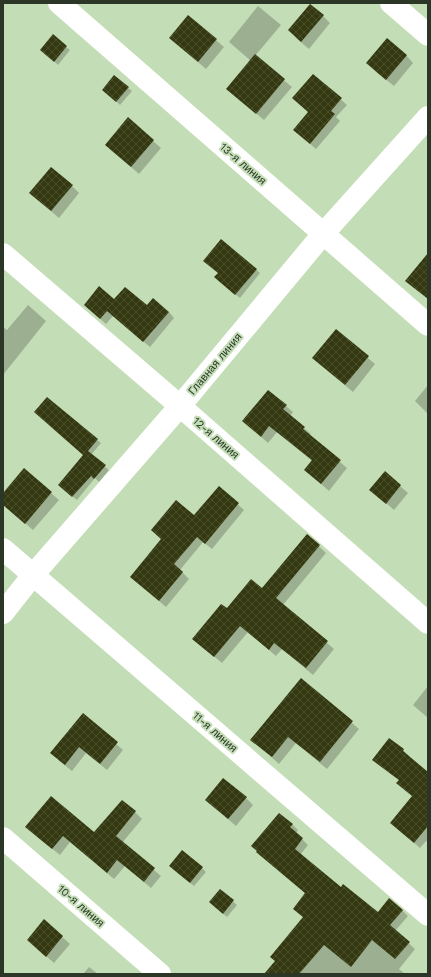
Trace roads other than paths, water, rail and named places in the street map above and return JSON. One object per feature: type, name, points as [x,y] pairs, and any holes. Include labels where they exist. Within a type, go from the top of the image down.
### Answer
[{"type":"street","name":"13-я линия","points":[[59,3],[428,325]]},
{"type":"street","points":[[390,3],[428,35]]},
{"type":"street","name":"Главная линия","points":[[3,613],[33,575],[180,406],[323,234],[428,117]]},
{"type":"street","name":"12-я линия","points":[[3,254],[180,406],[428,623]]},
{"type":"street","name":"11-я линия","points":[[3,549],[428,915]]},
{"type":"street","name":"10-я линия","points":[[3,838],[160,974]]}]
